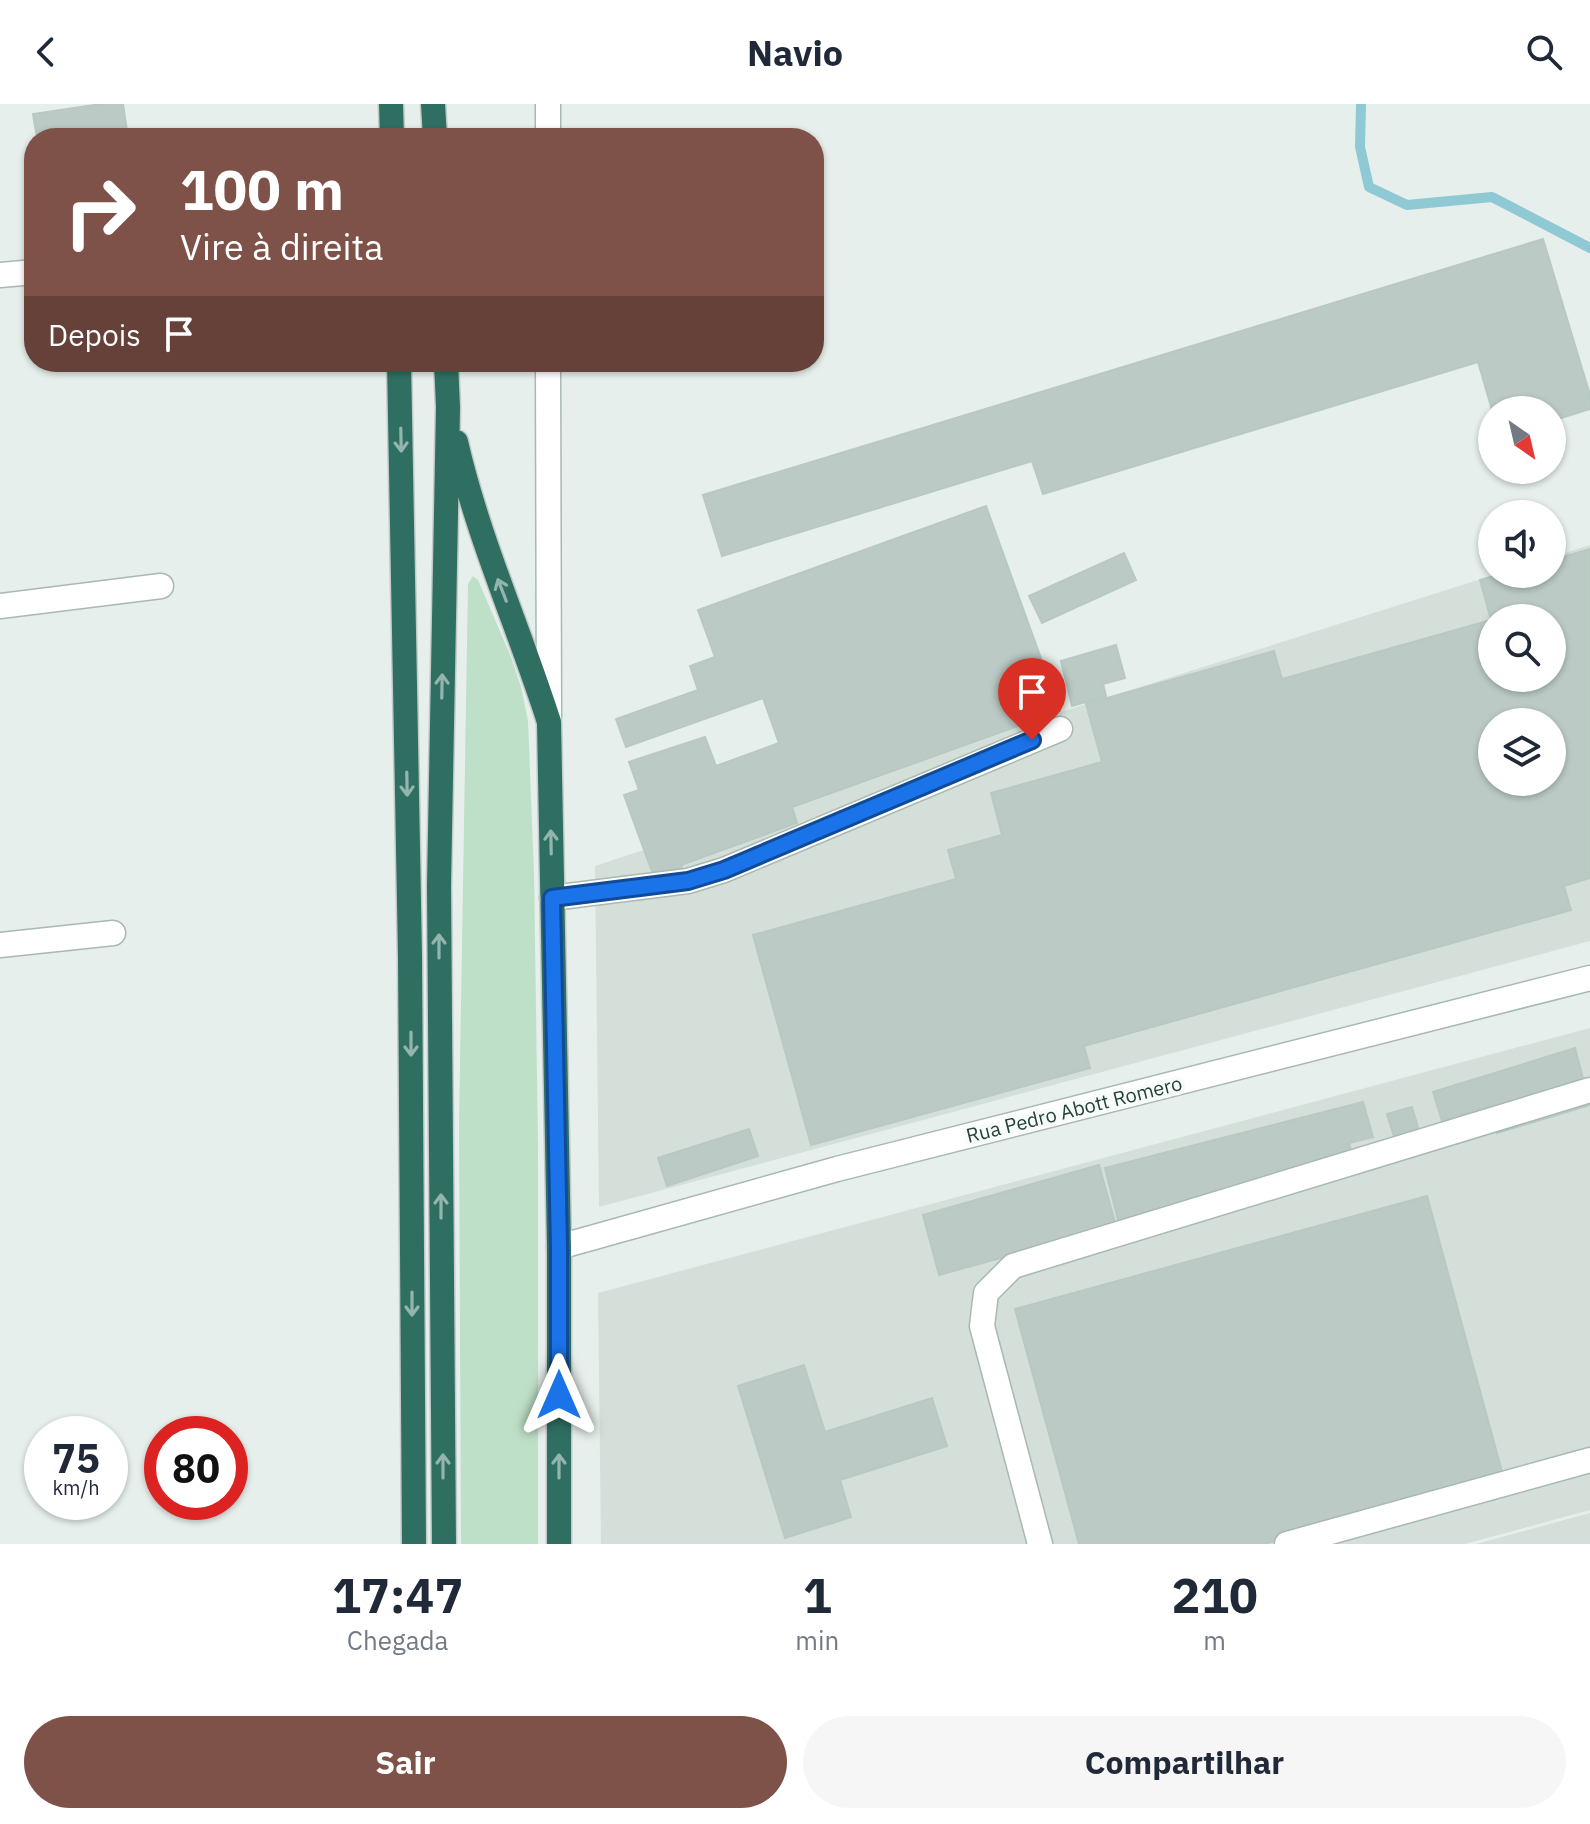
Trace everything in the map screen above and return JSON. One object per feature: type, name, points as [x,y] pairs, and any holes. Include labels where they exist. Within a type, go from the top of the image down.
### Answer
[{"type":"highway","points":[[433,104],[434,128]]},
{"type":"highway","points":[[391,105],[392,128]]},
{"type":"highway","points":[[399,372],[410,956],[414,1544]]},
{"type":"highway","points":[[444,1544],[439,885],[446,372]]},
{"type":"highway","points":[[448,407],[469,499],[549,722],[559,1247],[559,1544]]},
{"type":"street","points":[[548,104],[548,128]]},
{"type":"street","points":[[0,275],[24,273]]},
{"type":"street","points":[[548,372],[549,722]]},
{"type":"street","points":[[0,606],[161,586]]},
{"type":"street","points":[[552,898],[688,881],[724,870],[1060,729]]},
{"type":"street","points":[[0,945],[113,933]]},
{"type":"street","name":"Rua Pedro Abott Romero","points":[[559,1247],[837,1169],[1590,978]]},
{"type":"street","points":[[1040,1544],[982,1326],[986,1293],[1013,1266],[1590,1090]]},
{"type":"street","points":[[1287,1544],[1590,1460]]},
{"type":"shaded area","points":[[1590,545],[1590,941],[599,1207],[595,866],[1086,704],[1478,580],[1478,588],[1566,588],[1566,553]]},
{"type":"shaded area","points":[[1590,1028],[1590,1510],[1465,1544],[601,1544],[598,1293]]},
{"type":"shaded area","points":[[1590,1513],[1590,1544],[1476,1544]]},
{"type":"green space","points":[[473,576],[478,580],[511,657],[528,721],[538,1144],[538,1544],[461,1544],[459,1125],[468,584]]},
{"type":"building","points":[[101,104],[123,104],[127,128],[35,128],[33,114]]},
{"type":"building","points":[[1543,239],[1590,395],[1590,409],[1566,417],[1566,396],[1488,396],[1478,362],[1043,494],[1032,461],[722,556],[703,495]]},
{"type":"building","points":[[986,506],[1060,711],[792,807],[797,823],[681,865],[686,878],[658,888],[624,795],[639,790],[629,762],[705,737],[716,766],[779,743],[763,698],[626,747],[616,719],[698,690],[690,666],[715,657],[698,610]]},
{"type":"building","points":[[1590,549],[1590,878],[1564,886],[1571,910],[1084,1046],[1090,1068],[811,1145],[753,935],[956,879],[948,850],[1002,835],[991,793],[1102,762],[1086,704],[1274,651],[1282,679],[1478,624],[1478,692],[1566,692],[1566,604],[1487,604],[1482,588],[1566,588],[1566,556]]},
{"type":"building","points":[[1124,553],[1136,580],[1042,623],[1029,596]]},
{"type":"building","points":[[1116,645],[1125,678],[1103,684],[1106,696],[1072,706],[1061,661]]},
{"type":"building","points":[[1575,1048],[1590,1105],[1497,1133],[1489,1106],[1444,1120],[1450,1138],[1399,1153],[1387,1114],[1412,1107],[1422,1141],[1446,1134],[1433,1092]]},
{"type":"building","points":[[1363,1102],[1373,1137],[1349,1143],[1354,1164],[1119,1224],[1105,1168]]},
{"type":"building","points":[[749,1129],[758,1156],[667,1186],[658,1158]]},
{"type":"building","points":[[1099,1165],[1116,1226],[939,1275],[923,1215]]},
{"type":"building","points":[[1427,1196],[1504,1479],[1264,1544],[1079,1544],[1015,1309]]},
{"type":"building","points":[[804,1365],[825,1432],[932,1398],[947,1446],[840,1480],[851,1517],[785,1538],[738,1386]]},
{"type":"waterway","points":[[1361,104],[1360,147],[1369,187],[1407,205],[1492,197],[1590,248]]},
{"type":"route","points":[[559,1395],[552,898],[688,881],[724,870],[1032,740]]}]
